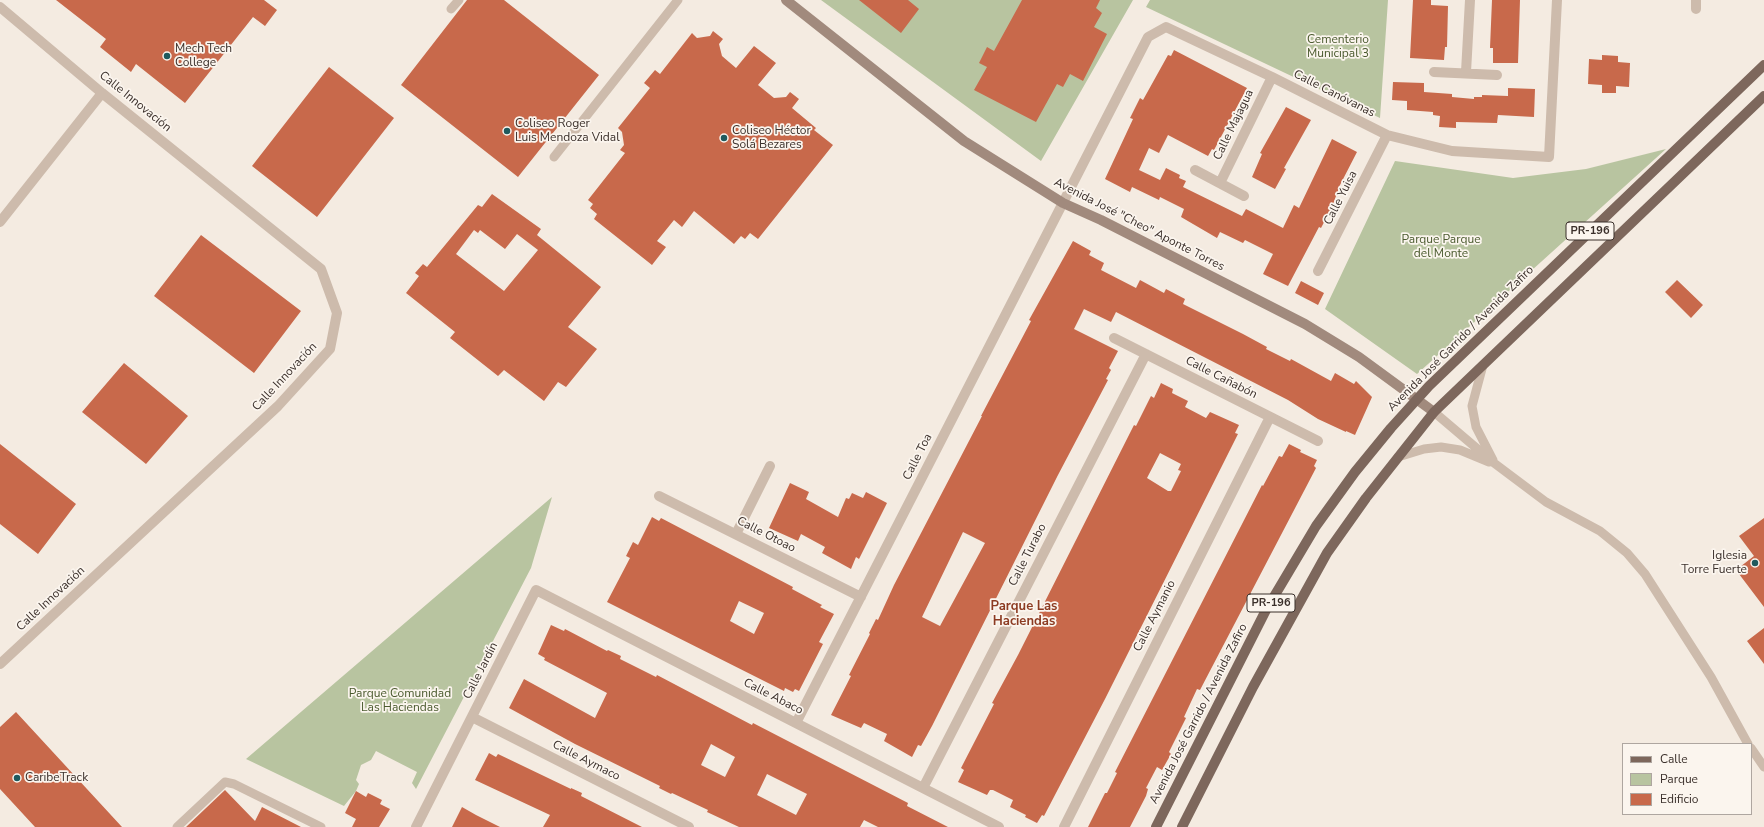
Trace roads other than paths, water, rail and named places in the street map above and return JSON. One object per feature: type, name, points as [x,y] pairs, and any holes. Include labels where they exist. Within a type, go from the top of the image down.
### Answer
[{"type":"main road","name":"Avenida José Garrido / Avenida Zafiro","points":[[1156,827],[1266,610],[1316,526],[1355,472],[1417,399],[1764,65]]},
{"type":"main road","name":"PR-196","points":[[1182,827],[1252,687],[1327,553],[1366,498],[1398,457],[1434,412],[1764,96]]},
{"type":"street","name":"Avenida José \"Cheo\" Aponte Torres","points":[[786,0],[952,133],[1063,203],[1101,220],[1305,324],[1359,357],[1434,412]]},
{"type":"street","points":[[1466,72],[1470,0]]},
{"type":"street","name":"Calle Canóvanas","points":[[1063,203],[1148,37],[1166,27],[1272,77],[1387,135],[1452,151],[1549,157],[1557,0]]},
{"type":"street","name":"Calle Innovación","points":[[0,7],[102,93],[321,269],[337,313],[330,349],[278,406],[0,664]]},
{"type":"street","points":[[1434,72],[1466,72],[1497,75]]},
{"type":"street","name":"Calle Majagua","points":[[1220,183],[1272,77]]},
{"type":"street","points":[[0,222],[102,93]]},
{"type":"street","name":"Calle Yuisa","points":[[1318,271],[1387,135]]},
{"type":"street","points":[[1195,170],[1244,196]]},
{"type":"street","name":"Calle Toa","points":[[796,723],[1063,203]]},
{"type":"street","name":"Calle Cañabón","points":[[1114,338],[1318,441]]},
{"type":"street","name":"Calle Turabo","points":[[923,788],[1146,354]]},
{"type":"street","name":"Calle Aymanio","points":[[1064,827],[1270,417]]},
{"type":"street","points":[[736,534],[770,466]]},
{"type":"street","name":"Calle Otoao","points":[[659,496],[861,597]]},
{"type":"street","name":"Calle Abaco","points":[[536,590],[999,827]]},
{"type":"street","name":"Calle Jardín","points":[[416,827],[536,590]]},
{"type":"street","name":"Calle Aymaco","points":[[472,717],[689,827]]},
{"type":"lane","points":[[451,9],[459,0]]},
{"type":"lane","points":[[554,157],[678,0]]},
{"type":"lane","points":[[1483,364],[1472,406],[1476,427],[1494,464]]},
{"type":"lane","points":[[1434,412],[1494,464],[1546,502],[1600,531],[1628,553],[1645,574],[1711,677],[1747,743]]},
{"type":"lane","points":[[1398,457],[1424,449],[1442,447],[1460,450],[1494,464]]},
{"type":"lane","points":[[1752,749],[1764,767]]},
{"type":"lane","points":[[177,827],[225,782],[234,784],[321,827]]},
{"type":"place","name":"Mech Tech College","points":[[167,56]]},
{"type":"place","name":"Coliseo Roger Luis Mendoza Vidal","points":[[507,131]]},
{"type":"place","name":"Coliseo Héctor Solá Bezares","points":[[724,138]]},
{"type":"place","name":"Iglesia Torre Fuerte","points":[[1755,563]]},
{"type":"place","name":"CaribeTrack","points":[[17,778]]},
{"type":"district","name":"Parque Las Haciendas","points":[[1024,614]]},
{"type":"park label","name":"Cementerio Municipal 3","points":[[1338,47]]},
{"type":"park label","name":"Parque Parque del Monte","points":[[1441,247]]},
{"type":"park label","name":"Parque Comunidad Las Haciendas","points":[[400,701]]}]
